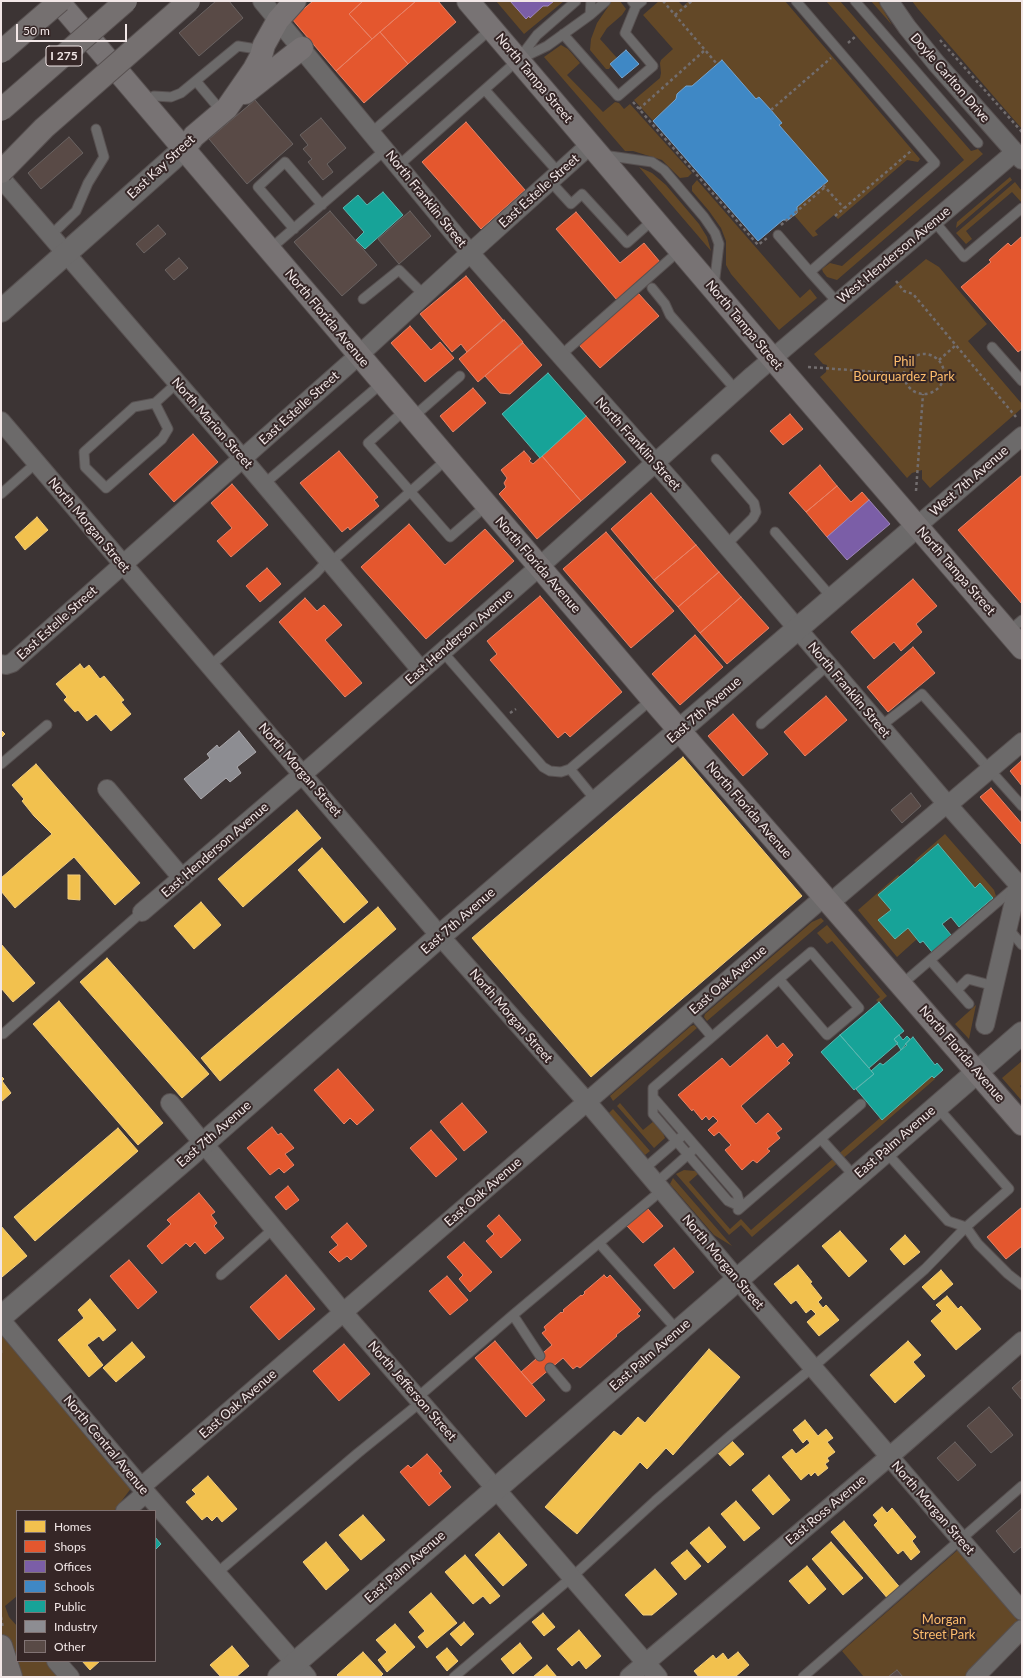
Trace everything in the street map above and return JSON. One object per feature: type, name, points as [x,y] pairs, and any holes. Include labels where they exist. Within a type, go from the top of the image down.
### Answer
[{"type":"highway","points":[[1,52],[59,1]]},
{"type":"highway","name":"I 275","points":[[1,110],[126,1]]},
{"type":"highway","points":[[1,172],[44,128],[189,1]]},
{"type":"highway","points":[[1,1646],[11,1677]]},
{"type":"main road","name":"North Florida Avenue","points":[[59,1],[185,148],[408,414],[652,699],[1022,1124]]},
{"type":"main road","name":"East Kay Street","points":[[185,148],[194,136],[225,110],[254,69],[264,45],[278,20],[295,1]]},
{"type":"main road","name":"North Tampa Street","points":[[468,1],[917,526],[1017,633]]},
{"type":"main road","points":[[225,110],[302,48]]},
{"type":"street","name":"North Franklin Street","points":[[262,1],[470,253],[726,545],[948,805],[1021,883]]},
{"type":"street","name":"Doyle Carlton Drive","points":[[889,1],[917,39],[1018,156]]},
{"type":"street","name":"East Kay Street","points":[[1,311],[185,148]]},
{"type":"street","name":"East Estelle Street","points":[[2,665],[12,662],[123,565],[359,356],[424,295],[555,177],[594,150]]},
{"type":"street","name":"West Henderson Avenue","points":[[772,358],[934,221],[1018,156]]},
{"type":"street","name":"North Marion Street","points":[[1,178],[243,459],[421,670]]},
{"type":"street","name":"East Henderson Avenue","points":[[142,912],[303,774],[539,567],[772,358]]},
{"type":"street","name":"North Morgan Street","points":[[1,421],[440,936],[587,1102],[1022,1611]]},
{"type":"street","name":"West 7th Avenue","points":[[917,526],[1022,436]]},
{"type":"street","name":"East 7th Avenue","points":[[1,1317],[440,936],[917,526]]},
{"type":"street","name":"East Oak Avenue","points":[[126,1510],[144,1490],[343,1312],[691,1012],[827,900],[945,805],[948,805],[1022,742]]},
{"type":"street","points":[[107,789],[182,878]]},
{"type":"street","points":[[985,1025],[1008,928],[1021,883]]},
{"type":"street","name":"East Palm Avenue","points":[[279,1677],[301,1670],[496,1488],[1022,1033]]},
{"type":"street","name":"North Jefferson Street","points":[[170,1103],[204,1142],[343,1312],[658,1677]]},
{"type":"street","name":"North Central Avenue","points":[[1,1320],[144,1490],[301,1670]]},
{"type":"street","name":"East Ross Avenue","points":[[629,1677],[1022,1341]]},
{"type":"street","points":[[975,1677],[1022,1629]]},
{"type":"street","points":[[57,1662],[70,1677]]},
{"type":"lane","points":[[398,166],[518,60],[537,35],[576,1]]},
{"type":"lane","points":[[590,15],[591,1]]},
{"type":"lane","points":[[518,60],[547,46],[590,15],[606,1]]},
{"type":"lane","points":[[796,1],[935,163],[810,272]]},
{"type":"lane","points":[[855,1],[978,143]]},
{"type":"lane","points":[[563,34],[618,96],[653,66],[625,33],[637,3]]},
{"type":"lane","points":[[371,133],[492,28]]},
{"type":"lane","points":[[146,102],[154,96],[171,97],[181,93],[238,46],[263,50]]},
{"type":"lane","points":[[196,81],[225,110]]},
{"type":"lane","points":[[485,90],[555,177],[571,204],[582,194],[627,243],[654,220]]},
{"type":"lane","points":[[50,236],[76,211],[88,183],[104,157],[96,129]]},
{"type":"lane","points":[[270,250],[385,150]]},
{"type":"lane","points":[[594,150],[652,162],[664,170],[704,217],[715,234],[719,244],[714,290]]},
{"type":"lane","points":[[294,229],[258,187],[286,162],[322,204]]},
{"type":"lane","points":[[934,221],[964,258],[1022,208]]},
{"type":"lane","points":[[774,235],[838,303]]},
{"type":"lane","points":[[560,356],[680,250]]},
{"type":"lane","points":[[363,299],[399,270],[424,295]]},
{"type":"lane","points":[[652,288],[665,304],[670,315],[736,390]]},
{"type":"lane","points":[[992,347],[1021,376]]},
{"type":"lane","points":[[460,376],[368,443],[450,536],[487,505]]},
{"type":"lane","points":[[155,403],[168,429],[162,439],[106,488],[85,467],[84,452],[134,407],[155,403],[177,383]]},
{"type":"lane","points":[[264,484],[382,383]]},
{"type":"lane","points":[[210,666],[447,459]]},
{"type":"lane","points":[[716,459],[754,503],[756,512],[753,518],[726,545]]},
{"type":"lane","points":[[1,494],[36,463]]},
{"type":"lane","points":[[775,532],[833,599]]},
{"type":"lane","points":[[442,651],[543,767],[550,771],[561,772],[570,769],[652,699]]},
{"type":"lane","points":[[760,724],[828,665]]},
{"type":"lane","points":[[881,726],[922,694],[1022,806]]},
{"type":"lane","points":[[1,764],[47,725]]},
{"type":"lane","points":[[570,769],[597,802]]},
{"type":"lane","points":[[901,985],[1021,883]]},
{"type":"lane","points":[[3,1034],[142,912]]},
{"type":"lane","points":[[1008,928],[1022,945]]},
{"type":"lane","points":[[740,1209],[728,1201],[653,1114],[653,1088],[779,979],[811,952],[859,1008],[827,1035],[779,979]]},
{"type":"lane","points":[[930,960],[969,1004]]},
{"type":"lane","points":[[957,990],[968,979],[994,986]]},
{"type":"lane","points":[[691,1012],[712,1037]]},
{"type":"lane","points":[[653,1097],[737,1194],[740,1209]]},
{"type":"lane","points":[[740,1209],[861,1104]]},
{"type":"lane","points":[[454,1677],[572,1577],[655,1501],[813,1367],[925,1269],[966,1227],[1009,1189],[937,1106]]},
{"type":"lane","points":[[644,1169],[685,1134]]},
{"type":"lane","points":[[821,1139],[855,1177]]},
{"type":"lane","points":[[216,1573],[420,1400],[513,1315],[599,1243],[659,1187],[688,1154],[697,1147]]},
{"type":"lane","points":[[885,1151],[948,1221],[966,1227],[978,1244],[1008,1274],[1022,1285]]},
{"type":"lane","points":[[221,1275],[274,1228]]},
{"type":"lane","points":[[599,1243],[678,1330]]},
{"type":"lane","points":[[513,1315],[540,1356]]},
{"type":"lane","points":[[550,1368],[566,1387]]},
{"type":"lane","points":[[803,1677],[1022,1486]]},
{"type":"path","points":[[663,1],[717,64]]},
{"type":"path","points":[[675,15],[692,1]]},
{"type":"path","points":[[846,45],[856,36]]},
{"type":"path","points":[[939,38],[1022,132]]},
{"type":"path","points":[[639,109],[705,50]]},
{"type":"path","points":[[771,110],[832,57]]},
{"type":"path","points":[[633,102],[758,245],[774,235]]},
{"type":"path","points":[[835,216],[913,150]]},
{"type":"path","points":[[781,226],[824,186],[844,208]]},
{"type":"path","points":[[896,281],[904,291],[913,294],[1016,417]]},
{"type":"path","points":[[939,360],[956,345]]},
{"type":"path","points":[[928,354],[939,360],[944,371],[942,384],[932,392],[923,394],[915,392],[910,388],[906,383],[904,374],[906,366],[915,357],[928,354]]},
{"type":"path","points":[[808,367],[904,374]]},
{"type":"path","points":[[916,491],[923,394]]},
{"type":"green space","points":[[496,1],[510,1],[526,19],[529,16],[530,18],[543,6],[548,6],[554,1],[564,1],[524,34]]},
{"type":"green space","points":[[612,1],[620,1],[626,9],[622,15],[607,28],[600,39],[617,58],[610,64],[611,66],[609,69],[606,69],[590,50],[591,39],[597,23]]},
{"type":"green space","points":[[659,1],[678,1],[683,6],[689,1],[785,1],[920,159],[918,162],[907,160],[838,219],[834,215],[815,231],[818,235],[813,237],[794,215],[797,213],[797,207],[827,181],[779,125],[781,123],[759,97],[756,99],[692,86],[653,121],[634,100],[660,78],[661,60],[673,49],[643,15]]},
{"type":"green space","points":[[826,1],[840,1],[971,151],[978,149],[983,154],[837,280],[827,277],[822,269],[830,263],[842,266],[964,160]]},
{"type":"green space","points":[[871,1],[878,1],[892,25]]},
{"type":"green space","points":[[912,1],[1022,1],[1022,129],[918,9]]},
{"type":"green space","points":[[561,45],[568,49],[580,63],[567,75],[603,112],[615,102],[619,103],[624,109],[630,104],[692,173],[688,177],[680,178],[662,160],[633,151],[625,151],[544,57]]},
{"type":"green space","points":[[639,167],[652,173],[666,185],[699,224],[707,237],[711,251]]},
{"type":"green space","points":[[1010,177],[1012,180],[956,228],[957,222]]},
{"type":"green space","points":[[697,180],[800,298],[810,289],[817,298],[779,330],[731,274],[726,265],[726,241],[721,228],[692,191],[692,186]]},
{"type":"green space","points":[[1015,182],[1022,191],[1022,203],[1012,192],[966,231],[972,239],[966,244],[956,233]]},
{"type":"green space","name":"Phil Bourquardez Park","points":[[926,259],[939,267],[987,324],[968,341],[1022,404],[1022,408],[930,488],[922,479],[922,470],[912,473],[907,478],[820,377],[826,372],[827,365],[823,364],[814,354]]},
{"type":"green space","points":[[945,834],[994,890],[996,896],[993,898],[980,883],[975,888],[938,844],[916,862],[914,861]]},
{"type":"green space","points":[[898,875],[900,877],[878,895],[891,910],[878,920],[895,939],[908,928],[917,939],[897,957],[858,910]]},
{"type":"green space","points":[[821,918],[824,921],[707,1021],[704,1017],[705,1014],[812,922]]},
{"type":"green space","points":[[827,925],[887,996],[879,1003],[876,1000],[880,997],[832,941],[827,944],[817,933]]},
{"type":"green space","points":[[976,1005],[969,1039],[955,1024]]},
{"type":"green space","points":[[694,1025],[697,1028],[613,1101],[610,1096]]},
{"type":"green space","points":[[1022,1061],[1022,1084],[1020,1086],[1022,1089],[1022,1101],[1002,1078]]},
{"type":"green space","points":[[932,1076],[935,1079],[752,1237],[741,1225],[729,1235],[676,1174],[684,1170],[695,1171],[698,1174],[689,1182],[730,1229],[741,1219],[751,1230],[880,1118]]},
{"type":"green space","points":[[620,1103],[643,1130],[654,1121],[665,1138],[654,1148],[617,1106]]},
{"type":"green space","points":[[613,1109],[650,1151],[645,1155],[609,1113]]},
{"type":"green space","points":[[673,1178],[732,1246],[714,1235],[670,1184]]},
{"type":"green space","points":[[1,1334],[132,1487],[115,1510],[16,1510],[16,1597],[5,1606],[9,1617],[16,1625],[16,1662],[48,1662],[61,1677],[1,1677]]},
{"type":"green space","name":"Morgan Street Park","points":[[959,1549],[1018,1621],[965,1677],[864,1677],[842,1651]]},
{"type":"building: Homes","points":[[37,517],[48,530],[25,550],[15,537]]},
{"type":"building: Homes","points":[[80,664],[84,669],[89,665],[100,679],[104,676],[124,700],[121,702],[131,714],[111,731],[96,714],[87,721],[78,710],[75,712],[64,700],[67,697],[56,684]]},
{"type":"building: Homes","points":[[1,730],[5,734],[1,738]]},
{"type":"building: Homes","points":[[683,757],[802,896],[591,1077],[472,938]]},
{"type":"building: Homes","points":[[36,764],[140,883],[115,905],[74,857],[15,908],[1,891],[1,878],[52,834],[34,816],[22,801],[24,799],[12,785]]},
{"type":"building: Homes","points":[[297,810],[321,838],[243,907],[218,879]]},
{"type":"building: Homes","points":[[322,848],[368,902],[344,923],[298,870]]},
{"type":"building: Homes","points":[[68,875],[80,875],[80,900],[68,899]]},
{"type":"building: Homes","points":[[201,902],[221,925],[194,949],[174,926]]},
{"type":"building: Homes","points":[[378,907],[396,929],[220,1081],[201,1058]]},
{"type":"building: Homes","points":[[1,944],[35,983],[13,1002],[1,988]]},
{"type":"building: Homes","points":[[107,958],[209,1074],[182,1098],[80,982]]},
{"type":"building: Homes","points":[[59,1001],[163,1123],[138,1145],[33,1024]]},
{"type":"building: Homes","points":[[1,1076],[4,1079],[2,1081],[11,1093],[1,1102]]},
{"type":"building: Homes","points":[[118,1128],[138,1151],[35,1241],[14,1217]]},
{"type":"building: Homes","points":[[1,1226],[27,1256],[2,1277],[1,1275]]},
{"type":"building: Homes","points":[[840,1231],[867,1261],[849,1277],[822,1246]]},
{"type":"building: Homes","points":[[905,1235],[920,1252],[904,1265],[890,1249]]},
{"type":"building: Homes","points":[[798,1265],[812,1282],[810,1283],[822,1298],[818,1302],[823,1308],[826,1305],[839,1320],[819,1336],[807,1322],[816,1314],[811,1309],[806,1313],[796,1300],[791,1304],[774,1284]]},
{"type":"building: Homes","points":[[941,1270],[953,1284],[934,1300],[922,1287]]},
{"type":"building: Homes","points":[[947,1296],[958,1309],[961,1306],[981,1329],[956,1350],[931,1321],[942,1311],[936,1305]]},
{"type":"building: Homes","points":[[90,1299],[116,1330],[103,1341],[99,1336],[87,1345],[103,1365],[89,1377],[58,1340],[84,1318],[78,1310]]},
{"type":"building: Homes","points":[[908,1341],[921,1355],[913,1362],[925,1376],[895,1403],[870,1375]]},
{"type":"building: Homes","points":[[132,1342],[145,1357],[116,1382],[103,1368]]},
{"type":"building: Homes","points":[[709,1349],[740,1377],[673,1455],[666,1448],[647,1469],[640,1462],[577,1534],[545,1507],[614,1431],[621,1436],[638,1417],[645,1423]]},
{"type":"building: Homes","points":[[805,1420],[818,1436],[826,1429],[833,1438],[827,1442],[835,1452],[827,1458],[829,1461],[825,1464],[828,1468],[818,1476],[815,1472],[811,1476],[809,1473],[801,1480],[782,1457],[792,1449],[796,1454],[810,1443],[807,1439],[803,1443],[793,1430]]},
{"type":"building: Homes","points":[[732,1441],[744,1454],[730,1466],[718,1453]]},
{"type":"building: Homes","points":[[769,1475],[790,1500],[773,1515],[752,1490]]},
{"type":"building: Homes","points":[[208,1476],[237,1509],[222,1522],[217,1516],[212,1521],[207,1516],[202,1520],[186,1502],[196,1494],[192,1490]]},
{"type":"building: Homes","points":[[736,1501],[760,1528],[744,1541],[721,1514]]},
{"type":"building: Homes","points":[[882,1507],[887,1513],[892,1508],[916,1537],[912,1541],[920,1552],[911,1560],[903,1550],[898,1554],[874,1525],[878,1521],[873,1515]]},
{"type":"building: Homes","points":[[363,1515],[385,1540],[361,1560],[339,1535]]},
{"type":"building: Homes","points":[[844,1521],[902,1590],[889,1600],[831,1532]]},
{"type":"building: Homes","points":[[709,1527],[726,1547],[708,1563],[690,1543]]},
{"type":"building: Homes","points":[[499,1533],[527,1565],[503,1586],[475,1555]]},
{"type":"building: Homes","points":[[326,1542],[349,1570],[326,1590],[303,1562]]},
{"type":"building: Homes","points":[[831,1542],[863,1578],[843,1595],[812,1559]]},
{"type":"building: Homes","points":[[687,1550],[701,1566],[685,1580],[671,1563]]},
{"type":"building: Homes","points":[[465,1555],[500,1596],[490,1604],[483,1596],[473,1604],[445,1572]]},
{"type":"building: Homes","points":[[807,1566],[826,1589],[809,1604],[789,1581]]},
{"type":"building: Homes","points":[[655,1569],[677,1594],[652,1615],[643,1615],[625,1595]]},
{"type":"building: Homes","points":[[431,1593],[457,1623],[427,1648],[418,1637],[425,1631],[409,1612]]},
{"type":"building: Homes","points":[[543,1613],[555,1627],[544,1636],[532,1622]]},
{"type":"building: Homes","points":[[464,1622],[474,1634],[461,1646],[450,1634]]},
{"type":"building: Homes","points":[[395,1624],[415,1647],[387,1672],[378,1660],[387,1652],[376,1640]]},
{"type":"building: Homes","points":[[579,1630],[601,1656],[586,1669],[579,1660],[572,1666],[557,1649]]},
{"type":"building: Homes","points":[[520,1643],[532,1658],[513,1674],[501,1659]]},
{"type":"building: Homes","points":[[232,1646],[249,1666],[236,1677],[221,1677],[210,1665]]},
{"type":"building: Homes","points":[[447,1648],[458,1661],[447,1671],[436,1657]]},
{"type":"building: Homes","points":[[363,1652],[383,1674],[380,1677],[339,1677],[337,1675]]},
{"type":"building: Homes","points":[[738,1652],[749,1665],[735,1677],[699,1677],[694,1671],[713,1655],[716,1659],[723,1653],[728,1660]]},
{"type":"building: Homes","points":[[83,1662],[99,1662],[90,1670]]},
{"type":"building: Homes","points":[[547,1665],[557,1677],[533,1677]]},
{"type":"building: Shops","points":[[313,1],[363,1],[349,14],[372,39],[336,71],[292,19]]},
{"type":"building: Shops","points":[[363,1],[416,1],[372,39],[349,14]]},
{"type":"building: Shops","points":[[416,1],[438,1],[456,22],[408,64],[380,32]]},
{"type":"building: Shops","points":[[380,32],[408,64],[364,103],[336,71]]},
{"type":"building: Shops","points":[[466,122],[525,190],[481,229],[422,162]]},
{"type":"building: Shops","points":[[576,212],[620,263],[644,243],[660,262],[617,300],[556,229]]},
{"type":"building: Shops","points":[[1022,236],[1022,349],[1018,352],[961,287],[991,262],[989,260],[1008,243],[1011,246]]},
{"type":"building: Shops","points":[[466,276],[503,320],[467,352],[461,344],[452,352],[420,314]]},
{"type":"building: Shops","points":[[638,293],[659,316],[600,368],[579,345]]},
{"type":"building: Shops","points":[[504,320],[523,342],[478,382],[459,359]]},
{"type":"building: Shops","points":[[410,326],[431,350],[440,342],[454,358],[425,382],[391,343]]},
{"type":"building: Shops","points":[[523,343],[542,365],[510,394],[500,393],[485,376]]},
{"type":"building: Shops","points":[[473,388],[486,403],[453,432],[440,416]]},
{"type":"building: Shops","points":[[790,414],[803,429],[783,445],[770,431]]},
{"type":"building: Shops","points":[[586,416],[626,462],[581,501],[542,456]]},
{"type":"building: Shops","points":[[193,434],[218,462],[174,502],[149,474]]},
{"type":"building: Shops","points":[[339,451],[378,497],[374,500],[379,506],[350,530],[348,527],[342,532],[300,483]]},
{"type":"building: Shops","points":[[524,451],[531,459],[529,461],[533,464],[542,456],[581,501],[537,539],[499,494],[506,487],[504,483],[507,478],[501,470]]},
{"type":"building: Shops","points":[[820,465],[837,486],[806,512],[789,493]]},
{"type":"building: Shops","points":[[1022,475],[1022,604],[958,530]]},
{"type":"building: Shops","points":[[232,484],[268,525],[231,557],[217,541],[232,528],[211,503]]},
{"type":"building: Shops","points":[[837,486],[851,502],[862,492],[869,500],[827,537],[806,512]]},
{"type":"building: Shops","points":[[651,493],[696,545],[654,580],[611,529]]},
{"type":"building: Shops","points":[[409,524],[445,565],[485,529],[514,561],[426,639],[361,567]]},
{"type":"building: Shops","points":[[606,532],[674,611],[631,648],[563,569]]},
{"type":"building: Shops","points":[[696,545],[719,572],[678,607],[654,580]]},
{"type":"building: Shops","points":[[267,568],[281,584],[260,602],[246,586]]},
{"type":"building: Shops","points":[[719,572],[741,597],[700,633],[678,607]]},
{"type":"building: Shops","points":[[913,579],[937,606],[916,624],[922,632],[901,651],[894,642],[874,659],[851,632]]},
{"type":"building: Shops","points":[[540,596],[622,692],[570,737],[565,732],[558,738],[490,660],[497,654],[487,641]]},
{"type":"building: Shops","points":[[741,597],[769,628],[727,664],[700,633]]},
{"type":"building: Shops","points":[[305,598],[317,611],[324,605],[342,625],[325,640],[362,683],[345,697],[279,622]]},
{"type":"building: Shops","points":[[695,635],[723,667],[680,705],[652,674]]},
{"type":"building: Shops","points":[[913,647],[935,673],[888,712],[867,687]]},
{"type":"building: Shops","points":[[826,696],[847,720],[805,756],[784,732]]},
{"type":"building: Shops","points":[[733,714],[768,754],[743,776],[708,736]]},
{"type":"building: Shops","points":[[1021,761],[1022,763],[1022,786],[1010,771]]},
{"type":"building: Shops","points":[[991,788],[1022,824],[1022,845],[980,797]]},
{"type":"building: Shops","points":[[767,1035],[777,1048],[783,1043],[793,1055],[787,1061],[790,1063],[741,1106],[756,1124],[768,1113],[782,1129],[776,1133],[780,1138],[767,1149],[770,1151],[757,1163],[753,1160],[742,1170],[725,1150],[731,1145],[719,1132],[714,1136],[708,1130],[718,1121],[713,1116],[709,1120],[706,1116],[702,1120],[678,1095],[722,1058],[730,1067]]},
{"type":"building: Shops","points":[[338,1069],[374,1110],[357,1125],[350,1118],[344,1124],[314,1090]]},
{"type":"building: Shops","points":[[462,1103],[487,1132],[464,1151],[440,1122]]},
{"type":"building: Shops","points":[[272,1127],[278,1135],[281,1133],[294,1148],[285,1154],[294,1165],[284,1173],[279,1168],[270,1175],[247,1148]]},
{"type":"building: Shops","points":[[431,1130],[457,1159],[436,1177],[410,1148]]},
{"type":"building: Shops","points":[[288,1186],[299,1200],[286,1210],[275,1197]]},
{"type":"building: Shops","points":[[199,1193],[215,1212],[211,1215],[217,1223],[214,1226],[224,1238],[205,1254],[195,1242],[190,1247],[186,1243],[162,1264],[147,1246],[171,1224],[167,1220]]},
{"type":"building: Shops","points":[[1022,1207],[1022,1246],[1006,1259],[987,1237]]},
{"type":"building: Shops","points":[[647,1208],[663,1226],[643,1243],[627,1226]]},
{"type":"building: Shops","points":[[499,1215],[521,1240],[501,1258],[486,1241],[494,1234],[487,1226]]},
{"type":"building: Shops","points":[[347,1223],[367,1246],[351,1260],[347,1256],[339,1262],[329,1252],[338,1245],[331,1237]]},
{"type":"building: Shops","points":[[464,1242],[492,1272],[470,1292],[459,1279],[463,1275],[447,1257]]},
{"type":"building: Shops","points":[[674,1248],[694,1272],[674,1289],[654,1265]]},
{"type":"building: Shops","points":[[129,1260],[157,1292],[138,1309],[110,1276]]},
{"type":"building: Shops","points":[[286,1275],[315,1309],[279,1340],[250,1307]]},
{"type":"building: Shops","points":[[604,1275],[607,1278],[610,1275],[641,1310],[637,1314],[640,1316],[616,1335],[617,1336],[580,1368],[577,1366],[573,1369],[563,1358],[532,1384],[521,1372],[552,1345],[542,1333],[546,1330],[544,1327],[581,1295],[582,1296],[585,1293],[584,1292]]},
{"type":"building: Shops","points":[[447,1276],[468,1300],[450,1315],[429,1291]]},
{"type":"building: Shops","points":[[495,1341],[545,1400],[526,1417],[475,1358]]},
{"type":"building: Shops","points":[[344,1344],[370,1374],[339,1401],[313,1371]]},
{"type":"building: Shops","points":[[427,1454],[442,1471],[439,1473],[451,1487],[429,1506],[400,1472],[408,1465],[411,1468]]},
{"type":"building: Offices","points":[[510,1],[554,1],[548,6],[543,6],[530,18],[529,16],[526,19]]},
{"type":"building: Offices","points":[[869,500],[890,524],[847,560],[827,537]]},
{"type":"building: Schools","points":[[626,50],[639,64],[622,78],[610,64]]},
{"type":"building: Schools","points":[[722,60],[756,99],[759,97],[771,110],[782,123],[779,125],[828,181],[797,207],[797,213],[788,220],[783,220],[758,241],[653,121],[676,99],[677,94],[686,86],[692,86]]},
{"type":"building: Public","points":[[383,192],[403,215],[365,249],[356,240],[364,232],[343,208],[358,195],[367,205]]},
{"type":"building: Public","points":[[548,373],[586,416],[540,458],[502,414]]},
{"type":"building: Public","points":[[938,844],[975,888],[980,883],[993,898],[959,927],[951,917],[942,924],[951,935],[932,952],[923,941],[920,943],[908,928],[895,939],[878,920],[891,910],[878,895]]},
{"type":"building: Public","points":[[879,1002],[904,1031],[894,1039],[898,1043],[869,1068],[840,1035]]},
{"type":"building: Public","points":[[840,1035],[874,1074],[854,1090],[821,1052]]},
{"type":"building: Public","points":[[899,1035],[903,1040],[907,1036],[910,1039],[901,1050],[894,1039]]},
{"type":"building: Public","points":[[913,1037],[935,1065],[937,1063],[943,1070],[934,1078],[932,1076],[882,1120],[856,1089],[874,1074],[871,1071],[880,1063],[883,1065],[907,1045],[905,1044]]},
{"type":"building: Public","points":[[156,1538],[161,1544],[156,1549]]},
{"type":"building: Industry","points":[[239,731],[256,752],[237,767],[241,773],[230,782],[226,778],[201,799],[184,779],[210,758],[207,754],[217,745],[219,748]]},
{"type":"building: Other","points":[[216,1],[229,1],[243,18],[199,56],[179,33]]},
{"type":"building: Other","points":[[255,100],[293,144],[247,184],[209,139]]},
{"type":"building: Other","points":[[321,118],[346,148],[327,164],[333,172],[323,180],[308,162],[312,159],[303,149],[308,145],[300,135]]},
{"type":"building: Other","points":[[69,137],[83,153],[41,189],[28,173]]},
{"type":"building: Other","points":[[330,211],[377,265],[342,296],[294,242]]},
{"type":"building: Other","points":[[410,211],[431,236],[399,264],[378,239]]},
{"type":"building: Other","points":[[158,225],[166,234],[144,253],[136,244]]},
{"type":"building: Other","points":[[179,258],[188,268],[174,280],[165,270]]},
{"type":"building: Other","points":[[911,793],[921,806],[902,823],[891,810]]},
{"type":"building: Other","points":[[1022,1379],[1022,1400],[1012,1388]]},
{"type":"building: Other","points":[[989,1407],[1013,1435],[991,1453],[967,1426]]},
{"type":"building: Other","points":[[955,1442],[976,1465],[958,1481],[937,1458]]},
{"type":"building: Other","points":[[1021,1509],[1022,1546],[1014,1553],[996,1531]]},
{"type":"building: Other","points":[[897,1670],[903,1677],[888,1677]]}]
